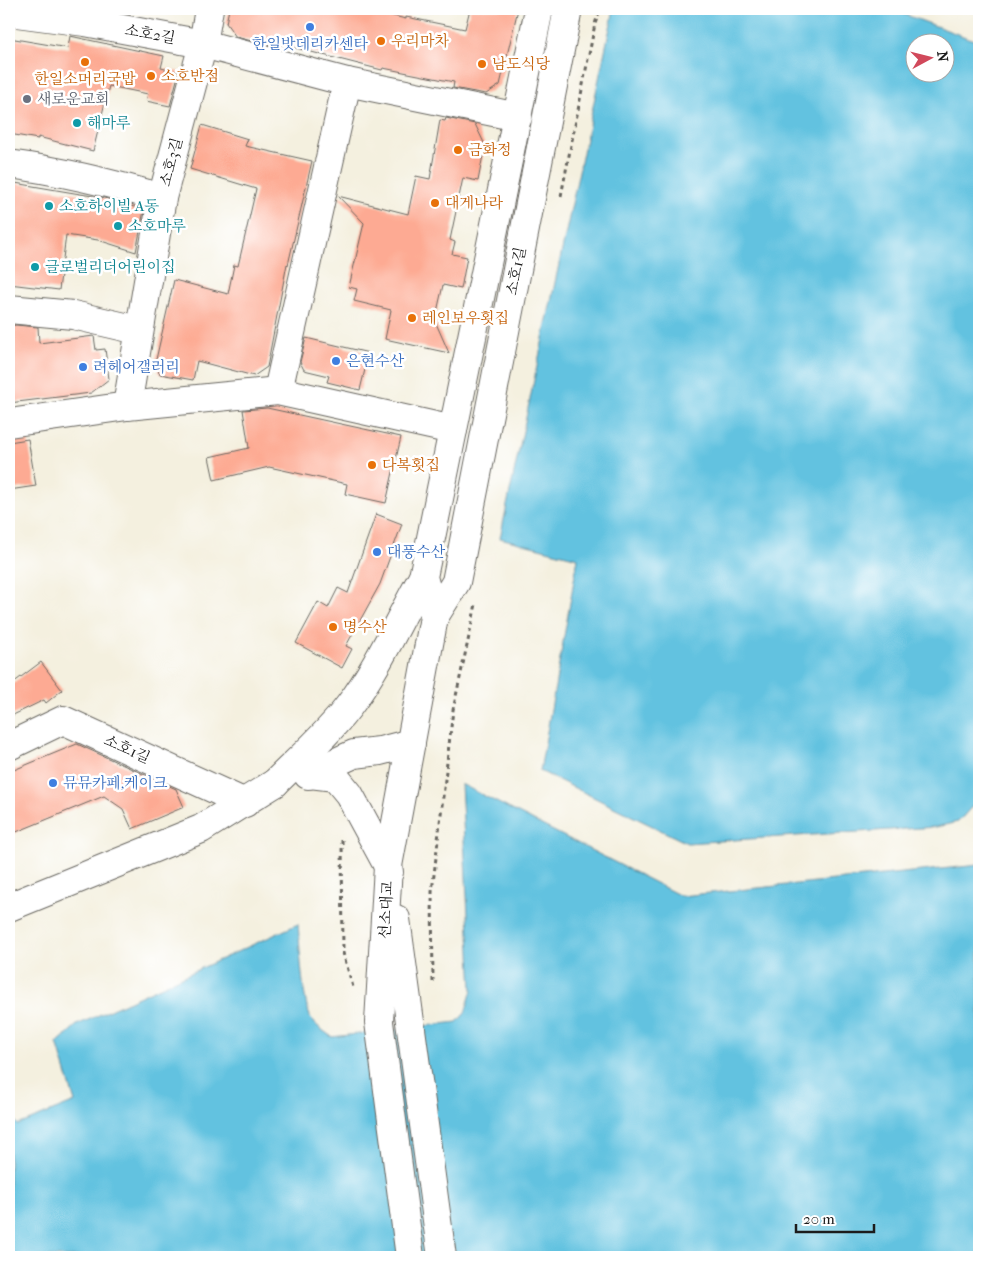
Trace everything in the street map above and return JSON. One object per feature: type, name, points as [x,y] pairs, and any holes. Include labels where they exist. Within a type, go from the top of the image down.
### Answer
[{"type":"street","name":"소호3길","points":[[126,406],[162,198],[203,44],[209,9]]},
{"type":"street","name":"소호1길","points":[[434,617],[423,577],[540,9]]},
{"type":"street","name":"소호1길","points":[[388,866],[434,617],[456,582],[568,9]]},
{"type":"street","name":"소호2길","points":[[9,12],[85,22],[203,44]]},
{"type":"street","points":[[203,44],[347,82],[518,117]]},
{"type":"street","points":[[278,391],[347,82]]},
{"type":"street","points":[[9,164],[88,178],[162,198]]},
{"type":"street","points":[[9,309],[73,315],[138,330]]},
{"type":"street","points":[[9,423],[126,406],[278,391],[453,430]]},
{"type":"street","points":[[9,907],[201,829],[275,783],[330,728],[349,706],[372,673],[423,577]]},
{"type":"street","name":"소호1길","points":[[9,746],[63,720],[245,803]]},
{"type":"street","points":[[275,783],[310,774],[354,754],[380,751],[410,743]]},
{"type":"street","points":[[310,774],[335,778],[349,794],[388,866]]},
{"type":"street","name":"선소대교","points":[[388,866],[379,1022],[410,1257]]},
{"type":"street","name":"선소대교","points":[[388,866],[412,1019],[442,1257]]},
{"type":"path","points":[[561,199],[595,24],[600,9]]},
{"type":"path","points":[[434,984],[432,892],[453,710],[478,595]]},
{"type":"path","points":[[341,833],[343,953],[354,990]]},
{"type":"water","points":[[614,9],[890,9],[952,32],[906,32],[906,82],[956,82],[956,33],[979,42],[979,799],[958,822],[936,827],[687,843],[540,771],[578,558],[500,538]]},
{"type":"water","points":[[461,784],[681,896],[979,865],[979,1257],[9,1257],[9,1112],[18,1125],[75,1102],[57,1043],[77,1025],[298,924],[304,988],[309,1012],[314,1023],[332,1037],[457,1022],[465,1013],[472,990]]},
{"type":"building","points":[[229,9],[364,9],[406,19],[406,17],[465,29],[470,9],[518,9],[500,85],[486,94],[453,88],[454,82],[383,68],[382,70],[276,43],[275,47],[236,37],[226,23]]},
{"type":"building","points":[[70,36],[164,56],[161,68],[179,72],[170,106],[146,101],[148,94],[109,86],[93,151],[38,137],[38,139],[9,134],[9,38],[68,48]]},
{"type":"building","points":[[446,118],[475,124],[485,145],[478,181],[463,178],[450,240],[455,242],[452,254],[467,257],[461,289],[443,285],[435,321],[449,353],[385,339],[391,310],[354,301],[357,289],[349,287],[364,223],[338,196],[408,214],[416,176],[430,179],[440,120],[445,121]]},
{"type":"building","points":[[202,125],[248,139],[245,146],[312,161],[287,264],[267,367],[254,376],[197,361],[193,380],[160,374],[155,364],[174,280],[228,294],[234,265],[238,266],[256,189],[190,169]]},
{"type":"building","points":[[15,183],[104,198],[144,210],[136,252],[98,240],[66,235],[59,290],[9,284],[9,216]]},
{"type":"building","points":[[9,326],[38,327],[39,343],[94,336],[96,350],[105,349],[109,379],[91,393],[9,403]]},
{"type":"building","points":[[306,338],[369,353],[360,390],[327,382],[329,376],[304,370],[300,362]]},
{"type":"building","points":[[267,408],[401,437],[386,503],[345,494],[347,484],[269,467],[214,480],[209,457],[249,448],[243,410]]},
{"type":"building","points":[[28,439],[36,486],[9,490],[9,442]]},
{"type":"building","points":[[376,514],[402,524],[380,584],[346,646],[352,649],[342,668],[296,643],[318,602],[328,608],[338,588],[348,593]]},
{"type":"building","points":[[41,662],[62,690],[46,703],[44,700],[9,717],[9,686]]},
{"type":"building","points":[[77,744],[176,789],[184,807],[132,829],[123,809],[104,796],[9,835],[9,772]]},
{"type":"place","name":"한일밧데리카센타","points":[[310,27]]},
{"type":"place","name":"우리마차","points":[[381,41]]},
{"type":"place","name":"한일소머리국밥","points":[[85,62]]},
{"type":"place","name":"남도식당","points":[[482,64]]},
{"type":"place","name":"소호반점","points":[[151,76]]},
{"type":"place","name":"새로운교회","points":[[27,99]]},
{"type":"place","name":"해마루","points":[[77,123]]},
{"type":"place","name":"금화정","points":[[458,150]]},
{"type":"place","name":"대게나라","points":[[435,203]]},
{"type":"place","name":"소호하이빌 A동","points":[[49,206]]},
{"type":"place","name":"소호마루","points":[[118,226]]},
{"type":"place","name":"글로벌리더어린이집","points":[[35,267]]},
{"type":"place","name":"레인보우횟집","points":[[412,318]]},
{"type":"place","name":"은현수산","points":[[336,361]]},
{"type":"place","name":"려헤어갤러리","points":[[83,367]]},
{"type":"place","name":"다복횟집","points":[[372,465]]},
{"type":"place","name":"대풍수산","points":[[377,552]]},
{"type":"place","name":"명수산","points":[[333,627]]},
{"type":"place","name":"뮤뮤카페,케이크","points":[[53,783]]}]
